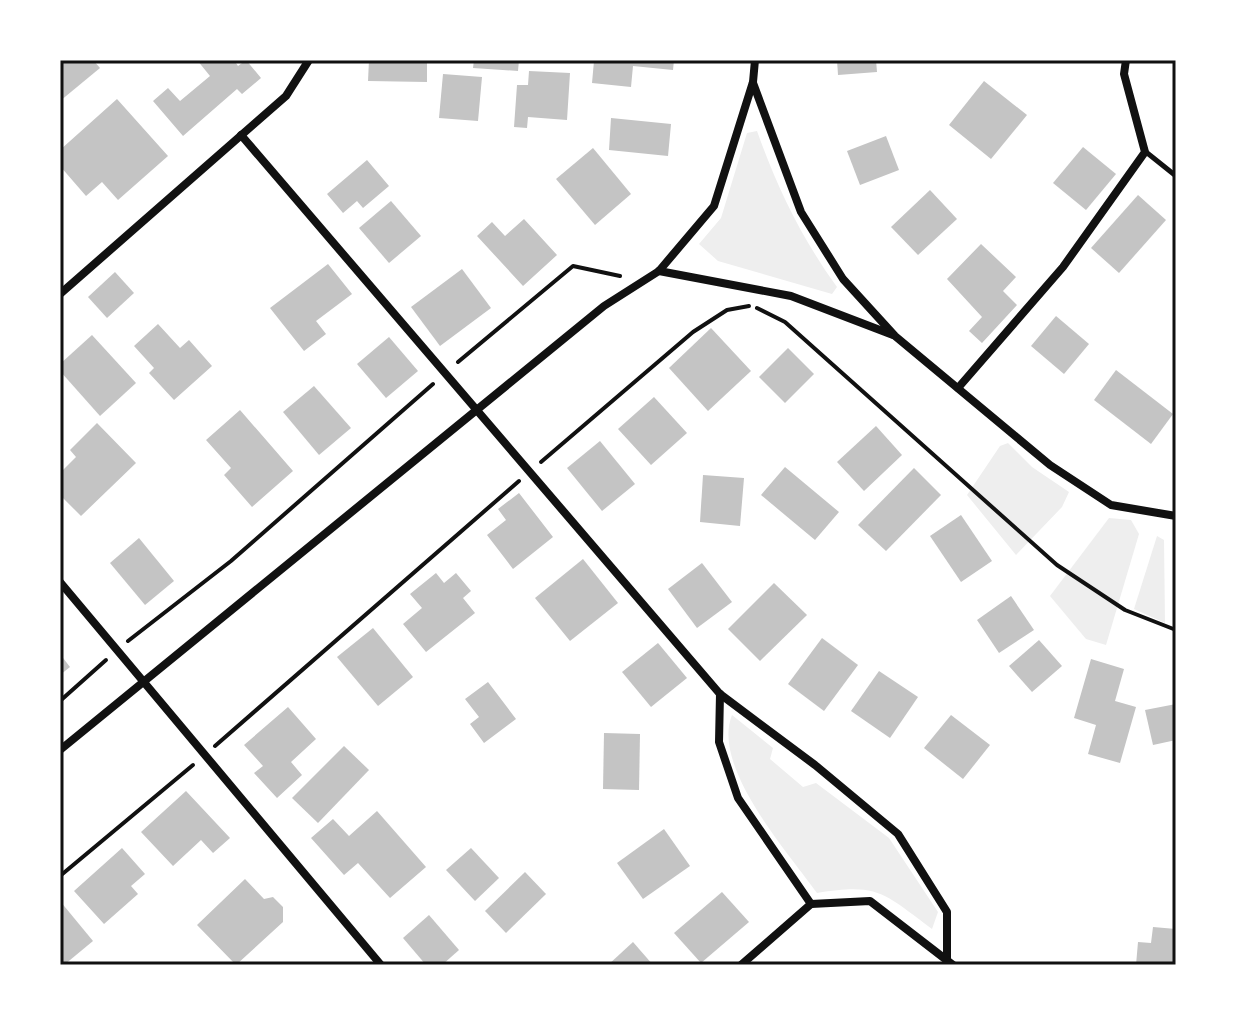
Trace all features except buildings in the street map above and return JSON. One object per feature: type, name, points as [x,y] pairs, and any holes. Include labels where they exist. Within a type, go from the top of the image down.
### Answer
[{"type":"street","points":[[60,294],[286,96],[309,60]]},
{"type":"street","points":[[60,750],[604,306],[659,271],[714,206],[753,82],[755,60]]},
{"type":"street","points":[[958,388],[1063,267],[1145,152],[1124,74],[1126,60]]},
{"type":"street","points":[[753,82],[801,212],[843,279],[895,336],[1050,465],[1111,505],[1176,516]]},
{"type":"street","points":[[241,135],[720,694],[815,765],[898,834],[947,912],[950,962]]},
{"type":"street","points":[[659,271],[791,296],[895,336]]},
{"type":"street","points":[[60,582],[381,965]]},
{"type":"street","points":[[720,694],[719,742],[738,798],[811,904]]},
{"type":"street","points":[[741,965],[811,904],[870,901],[950,962]]},
{"type":"lane","points":[[1145,152],[1176,176]]},
{"type":"path","points":[[60,701],[119,649],[231,561],[446,372],[573,266],[613,277],[628,275]]},
{"type":"path","points":[[60,876],[205,755],[693,332],[727,310],[752,305],[785,322],[1057,565],[1125,610],[1176,630]]},
{"type":"shaded area","points":[[757,131],[791,212],[837,287],[832,294],[718,261],[699,244],[721,218],[747,133]]},
{"type":"shaded area","points":[[1008,443],[1032,467],[1069,492],[1062,507],[1016,555],[967,495],[1000,446]]},
{"type":"shaded area","points":[[1109,518],[1131,520],[1139,534],[1106,645],[1086,639],[1050,596]]},
{"type":"shaded area","points":[[1157,536],[1164,540],[1165,623],[1134,609]]},
{"type":"shaded area","points":[[732,715],[773,748],[770,759],[803,787],[816,783],[889,838],[938,912],[932,929],[879,894],[854,889],[817,893],[772,832],[742,783],[732,759],[728,736]]}]
